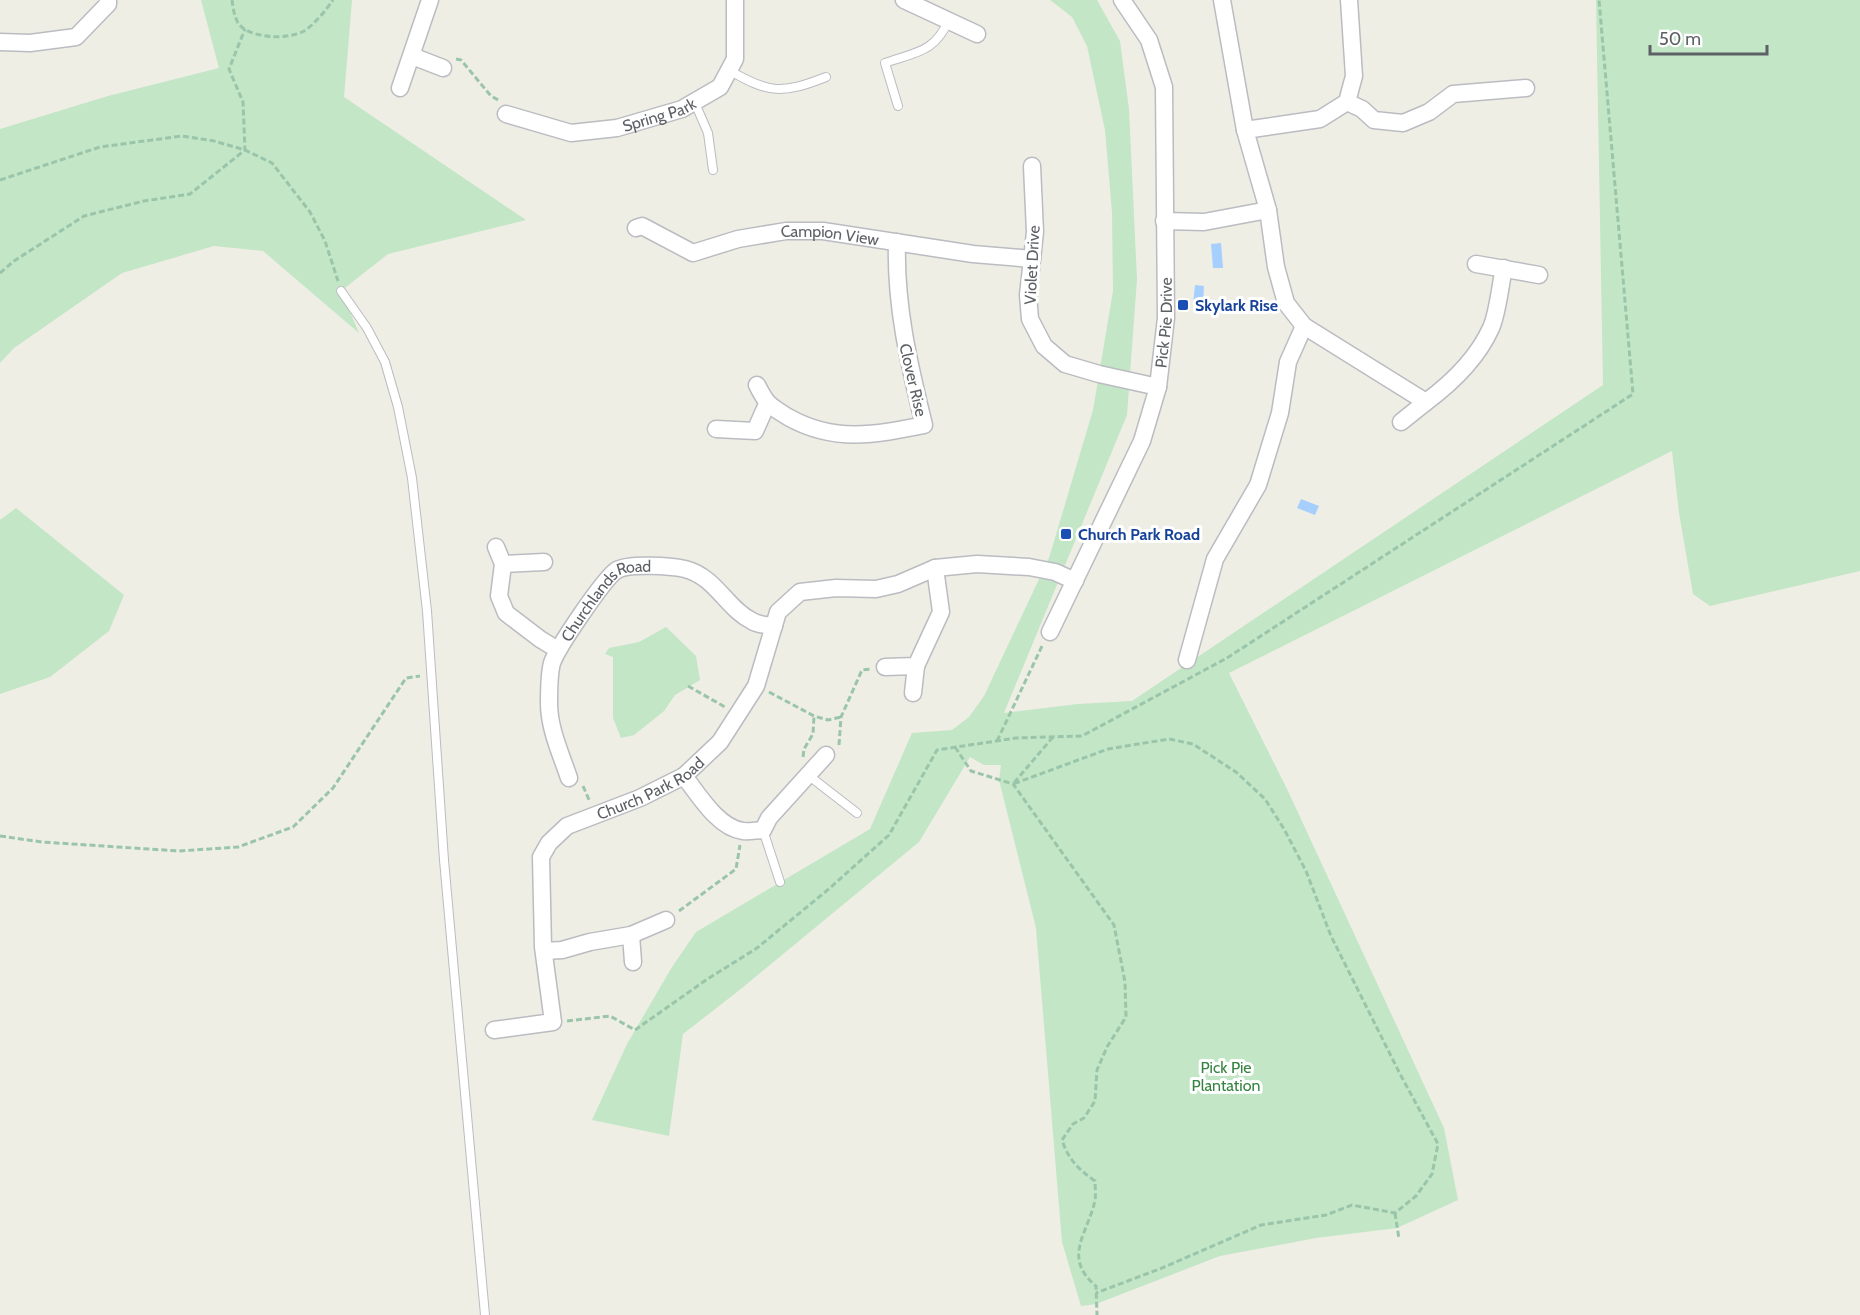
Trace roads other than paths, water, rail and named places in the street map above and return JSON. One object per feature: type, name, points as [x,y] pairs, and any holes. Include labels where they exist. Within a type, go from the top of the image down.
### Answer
[{"type":"street","points":[[0,42],[30,44],[76,37],[108,3],[108,0]]},
{"type":"street","points":[[400,88],[430,0]]},
{"type":"street","name":"Spring Park","points":[[506,114],[571,134],[618,128],[682,109],[720,87],[735,59],[735,0]]},
{"type":"street","points":[[904,0],[977,34]]},
{"type":"street","name":"Pick Pie Drive","points":[[1050,632],[1142,441],[1158,387],[1166,318],[1164,87],[1149,40],[1122,0]]},
{"type":"street","points":[[1222,0],[1245,130],[1268,210],[1276,267],[1286,303],[1304,326],[1426,402]]},
{"type":"street","points":[[1245,130],[1320,119],[1347,102],[1354,76],[1349,0]]},
{"type":"street","points":[[412,56],[443,68]]},
{"type":"street","points":[[1347,102],[1362,109],[1374,120],[1403,123],[1429,112],[1453,94],[1526,88]]},
{"type":"street","name":"Violet Drive","points":[[1032,166],[1035,231],[1028,295],[1030,319],[1044,346],[1065,364],[1158,387]]},
{"type":"street","points":[[1164,221],[1204,222],[1268,210]]},
{"type":"street","name":"Campion View","points":[[636,228],[642,226],[693,253],[738,239],[786,231],[823,231],[973,254],[1032,259]]},
{"type":"street","name":"Clover Rise","points":[[766,404],[807,428],[839,435],[876,435],[924,425],[904,344],[896,268],[897,242]]},
{"type":"street","points":[[1476,264],[1539,275]]},
{"type":"street","points":[[1401,422],[1450,384],[1474,357],[1492,327],[1504,268]]},
{"type":"street","points":[[1186,660],[1215,559],[1258,485],[1280,413],[1288,362],[1304,326]]},
{"type":"street","points":[[716,429],[755,431],[766,404],[756,385]]},
{"type":"street","points":[[496,547],[503,564],[499,596],[507,613],[558,650]]},
{"type":"street","points":[[503,564],[544,562]]},
{"type":"street","name":"Church Park Road","points":[[494,1029],[553,1022],[544,951],[541,857],[549,843],[567,826],[640,798],[684,776],[720,742],[756,686],[778,612],[800,592],[836,581],[876,589],[898,584],[935,568],[977,564],[1029,567],[1055,572],[1076,581]]},
{"type":"street","name":"Churchlands Road","points":[[569,778],[551,726],[549,704],[552,664],[558,650],[595,594],[617,570],[640,566],[685,570],[705,577],[739,613],[754,623],[774,626]]},
{"type":"street","points":[[913,693],[916,666],[941,612],[935,568]]},
{"type":"street","points":[[885,667],[916,666]]},
{"type":"street","points":[[684,776],[712,813],[729,825],[742,831],[763,830],[769,818],[826,755]]},
{"type":"street","points":[[544,951],[562,950],[590,942],[631,935],[666,920]]},
{"type":"street","points":[[631,935],[633,962]]},
{"type":"lane","points":[[898,105],[885,63],[932,45],[942,36],[949,20]]},
{"type":"lane","points":[[729,70],[764,88],[784,91],[826,77]]},
{"type":"lane","points":[[694,103],[708,133],[714,170]]},
{"type":"lane","points":[[341,291],[367,328],[385,362],[398,407],[412,478],[427,611],[444,860],[485,1315]]},
{"type":"lane","points":[[808,775],[857,813]]},
{"type":"lane","points":[[763,830],[780,882]]},
{"type":"water","points":[[1221,243],[1223,268],[1213,268],[1211,244]]},
{"type":"water","points":[[1195,285],[1204,286],[1203,305],[1193,304]]},
{"type":"water","points":[[1301,499],[1319,506],[1315,515],[1297,508]]},
{"type":"place","name":"Skylark Rise","points":[[1183,305]]},
{"type":"place","name":"Church Park Road","points":[[1066,534]]},
{"type":"park label","name":"Pick Pie Plantation","points":[[1226,1076]]}]
